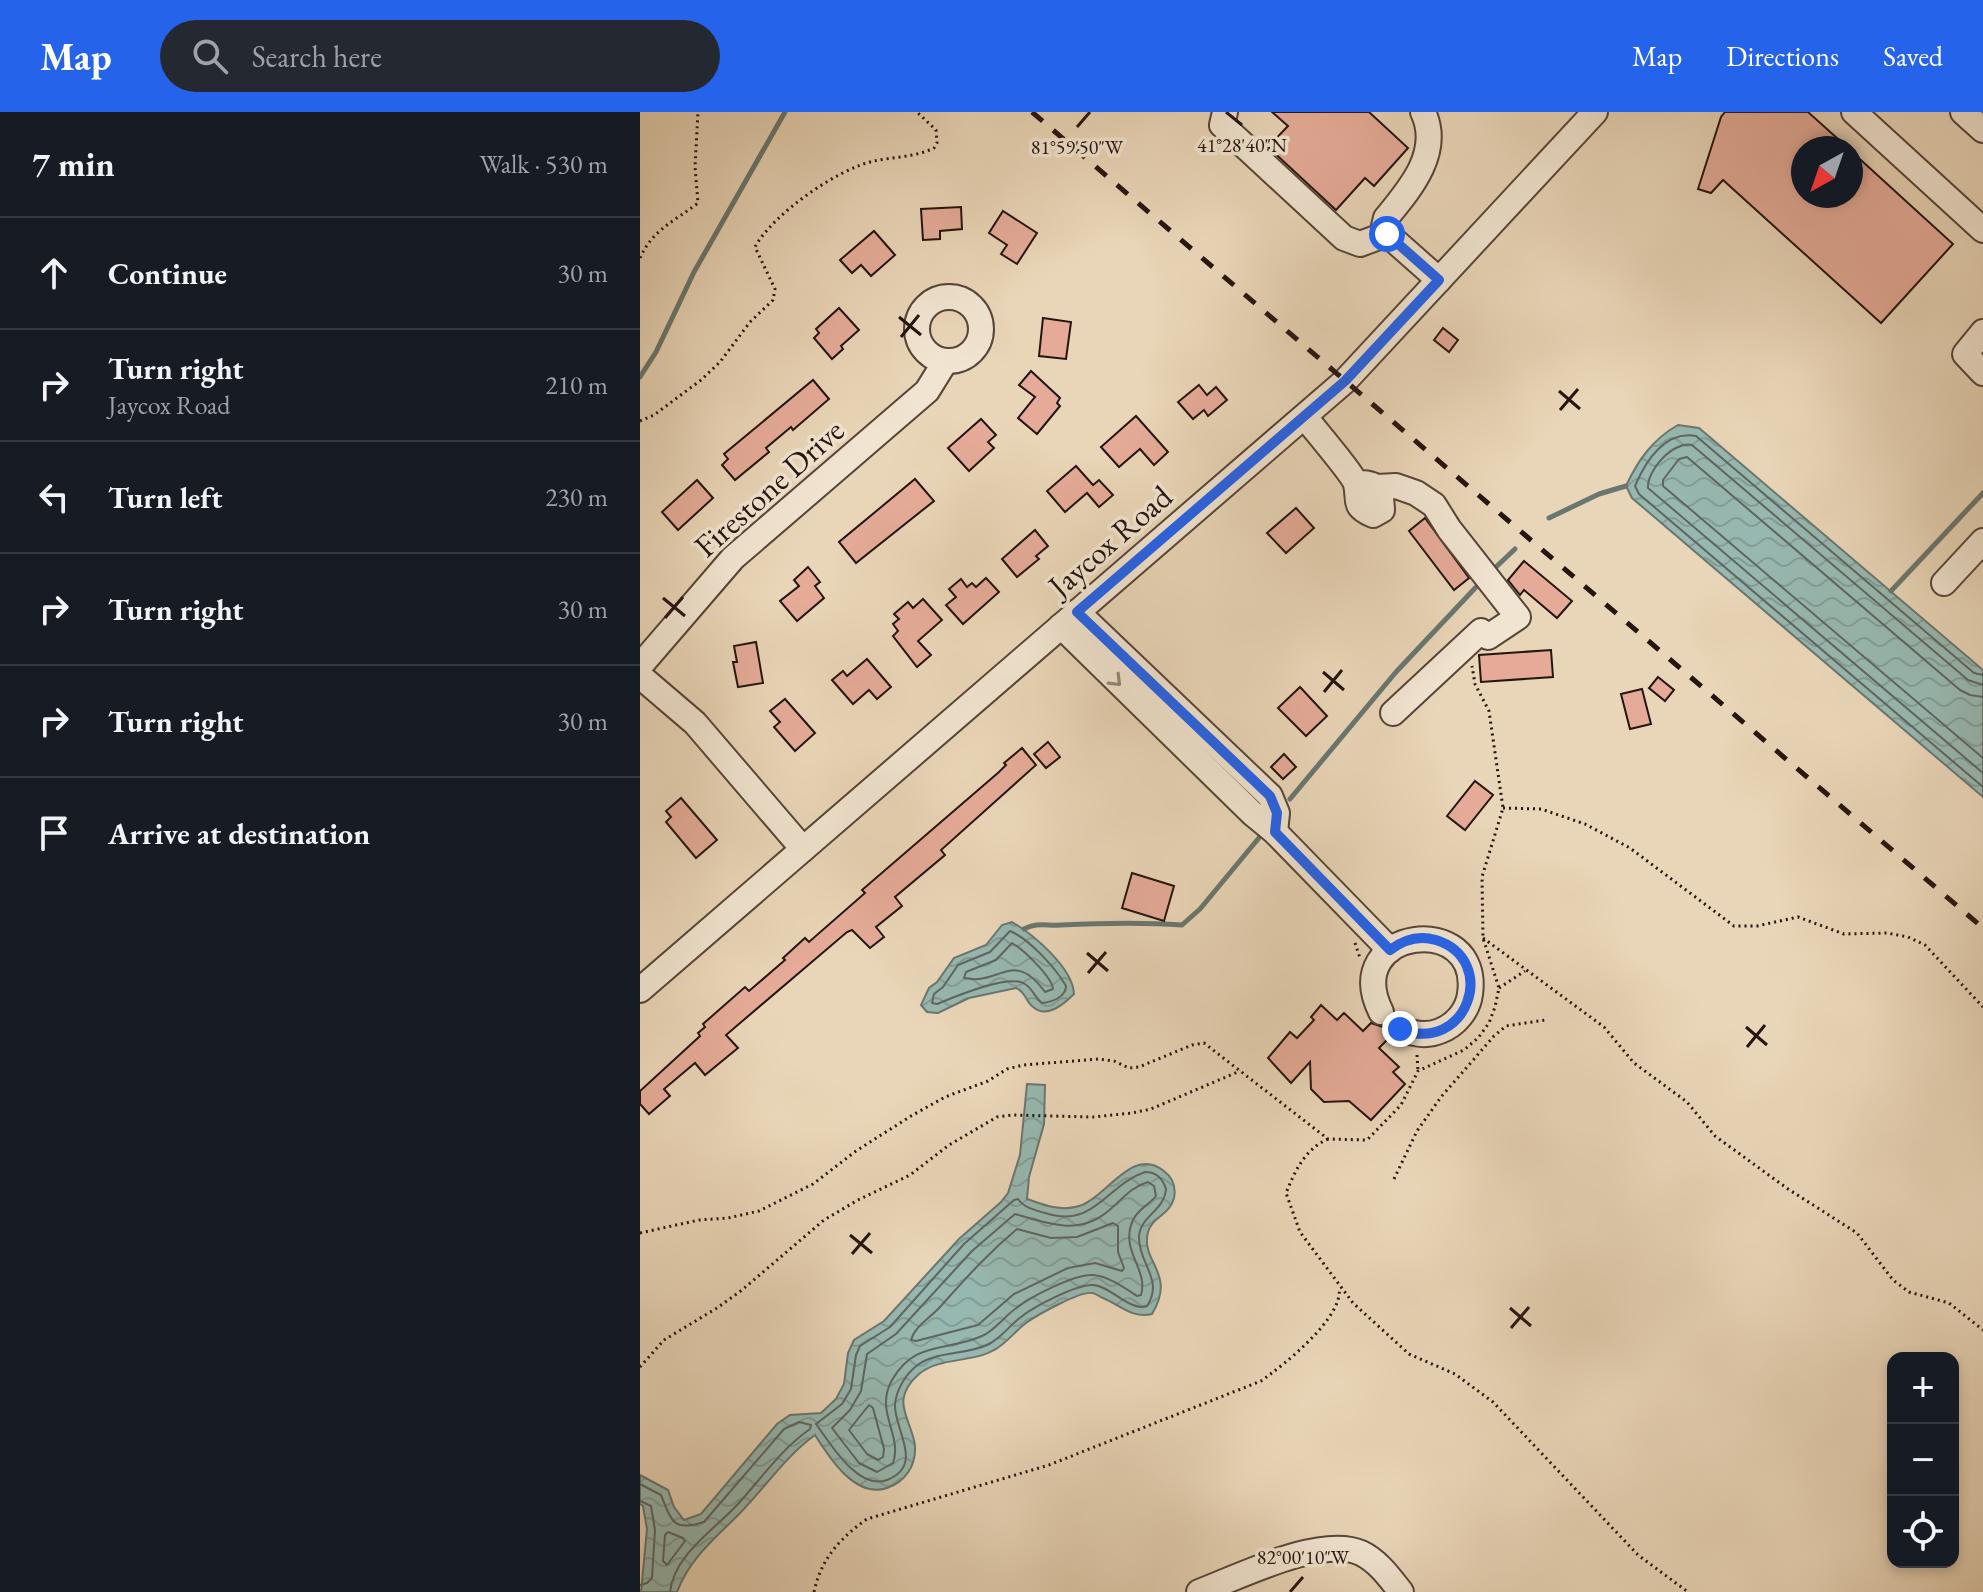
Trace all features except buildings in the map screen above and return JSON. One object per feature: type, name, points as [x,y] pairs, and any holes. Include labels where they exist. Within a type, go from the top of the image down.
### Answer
[{"type":"street","points":[[1225,112],[1222,125],[1344,238],[1360,244],[1387,234]]},
{"type":"street","points":[[1423,112],[1429,126],[1423,169],[1386,218],[1384,226],[1387,234],[1439,280]]},
{"type":"street","name":"Jaycox Road","points":[[640,990],[1345,381],[1595,112]]},
{"type":"street","points":[[1854,112],[1983,230]]},
{"type":"street","points":[[1963,112],[1983,130]]},
{"type":"street","points":[[1983,332],[1965,354],[1983,373]]},
{"type":"street","name":"Firestone Drive","points":[[640,666],[733,558],[927,391],[945,362]]},
{"type":"street","points":[[1305,417],[1366,485],[1396,486],[1416,493],[1434,505],[1518,617],[1488,637],[1481,631],[1393,713]]},
{"type":"street","points":[[1944,583],[1983,541]]},
{"type":"street","points":[[1069,619],[1253,814],[1275,832],[1390,950]]},
{"type":"street","points":[[640,676],[695,723],[803,849]]},
{"type":"street","points":[[1415,938],[1439,941],[1459,954],[1470,980],[1467,1004],[1450,1026],[1425,1034],[1390,1020],[1375,994],[1374,981],[1379,964],[1390,950],[1415,938]]},
{"type":"street","points":[[1199,1592],[1308,1550],[1342,1549],[1361,1553],[1382,1569],[1401,1592]]},
{"type":"path","points":[[640,258],[650,238],[659,229],[698,203],[695,167],[698,112]]},
{"type":"path","points":[[640,421],[654,415],[701,380],[773,300],[775,289],[755,247],[790,208],[828,182],[870,162],[934,148],[937,143],[936,130],[917,112]]},
{"type":"path","points":[[1418,1071],[1464,1050],[1478,1038],[1489,1023],[1499,988],[1483,938],[1482,877],[1503,808],[1489,711],[1475,684],[1471,663]]},
{"type":"path","points":[[1503,808],[1541,809],[1596,830],[1630,848],[1734,926],[1757,926],[1798,917],[1844,934],[1887,933],[1908,937],[1925,945],[1983,1007]]},
{"type":"path","points":[[1483,938],[1604,1027],[1634,1063],[1687,1102],[1715,1136],[1788,1189],[1857,1233],[1893,1280],[1909,1292],[1949,1303],[1983,1330]]},
{"type":"path","points":[[1499,988],[1525,971]]},
{"type":"path","points":[[1394,1179],[1417,1131],[1441,1097],[1494,1036],[1506,1026],[1545,1020]]},
{"type":"path","points":[[1468,1030],[1478,1038]]},
{"type":"path","points":[[640,1233],[759,1211],[813,1184],[856,1151],[945,1097],[1023,1065],[1099,1059],[1129,1068],[1139,1067],[1204,1043],[1328,1139]]},
{"type":"path","points":[[1417,1050],[1418,1071],[1401,1105],[1367,1140],[1328,1139],[1316,1144],[1296,1168],[1286,1193],[1300,1232],[1353,1303],[1409,1354],[1455,1374],[1493,1402],[1638,1555],[1688,1592]]},
{"type":"path","points":[[640,1367],[664,1340],[742,1290],[824,1220],[910,1175],[973,1129],[997,1117],[1093,1117],[1151,1109],[1240,1071]]},
{"type":"path","points":[[814,1592],[817,1580],[837,1544],[844,1535],[867,1519],[1049,1465],[1261,1381],[1283,1366],[1334,1313],[1341,1298],[1339,1284]]},
{"type":"water","points":[[1678,425],[1699,428],[1983,670],[1983,797],[1632,498],[1626,486],[1636,467],[1654,444]]},
{"type":"water","points":[[1012,922],[1031,935],[1060,963],[1074,994],[1049,1011],[1033,1007],[1016,988],[969,998],[938,1013],[927,1012],[921,1005],[929,988],[954,958],[986,945],[1002,925]]},
{"type":"water","points":[[1027,1084],[1045,1085],[1044,1124],[1029,1177],[1027,1199],[1056,1208],[1075,1207],[1086,1203],[1129,1169],[1140,1165],[1152,1165],[1172,1180],[1175,1191],[1172,1204],[1148,1232],[1149,1252],[1161,1288],[1152,1314],[1139,1315],[1095,1294],[1086,1293],[1032,1319],[994,1350],[927,1369],[919,1374],[905,1393],[904,1410],[915,1453],[908,1472],[899,1482],[875,1490],[854,1482],[835,1464],[815,1435],[786,1461],[705,1548],[689,1568],[677,1592],[641,1592],[647,1529],[640,1504],[640,1475],[668,1490],[674,1507],[684,1520],[701,1514],[777,1424],[790,1415],[821,1413],[836,1399],[844,1384],[848,1353],[854,1340],[884,1321],[959,1239],[1008,1193],[1020,1155]]},
{"type":"waterway","points":[[640,377],[656,352],[694,272],[785,112]]},
{"type":"waterway","points":[[1549,518],[1599,494],[1626,486]]},
{"type":"waterway","points":[[1891,591],[1983,493]]},
{"type":"waterway","points":[[1496,567],[1515,549]]},
{"type":"waterway","points":[[1290,799],[1396,672],[1478,585]]},
{"type":"waterway","points":[[1024,929],[1042,925],[1182,925],[1200,909],[1263,833]]},
{"type":"railway","points":[[1032,112],[1983,928]]},
{"type":"route","points":[[1387,234],[1439,280],[1345,381],[1077,612],[1270,796],[1277,813],[1275,832],[1390,950],[1406,941],[1425,938],[1443,943],[1459,954],[1471,985],[1467,1004],[1457,1020],[1430,1034],[1400,1029]]}]
